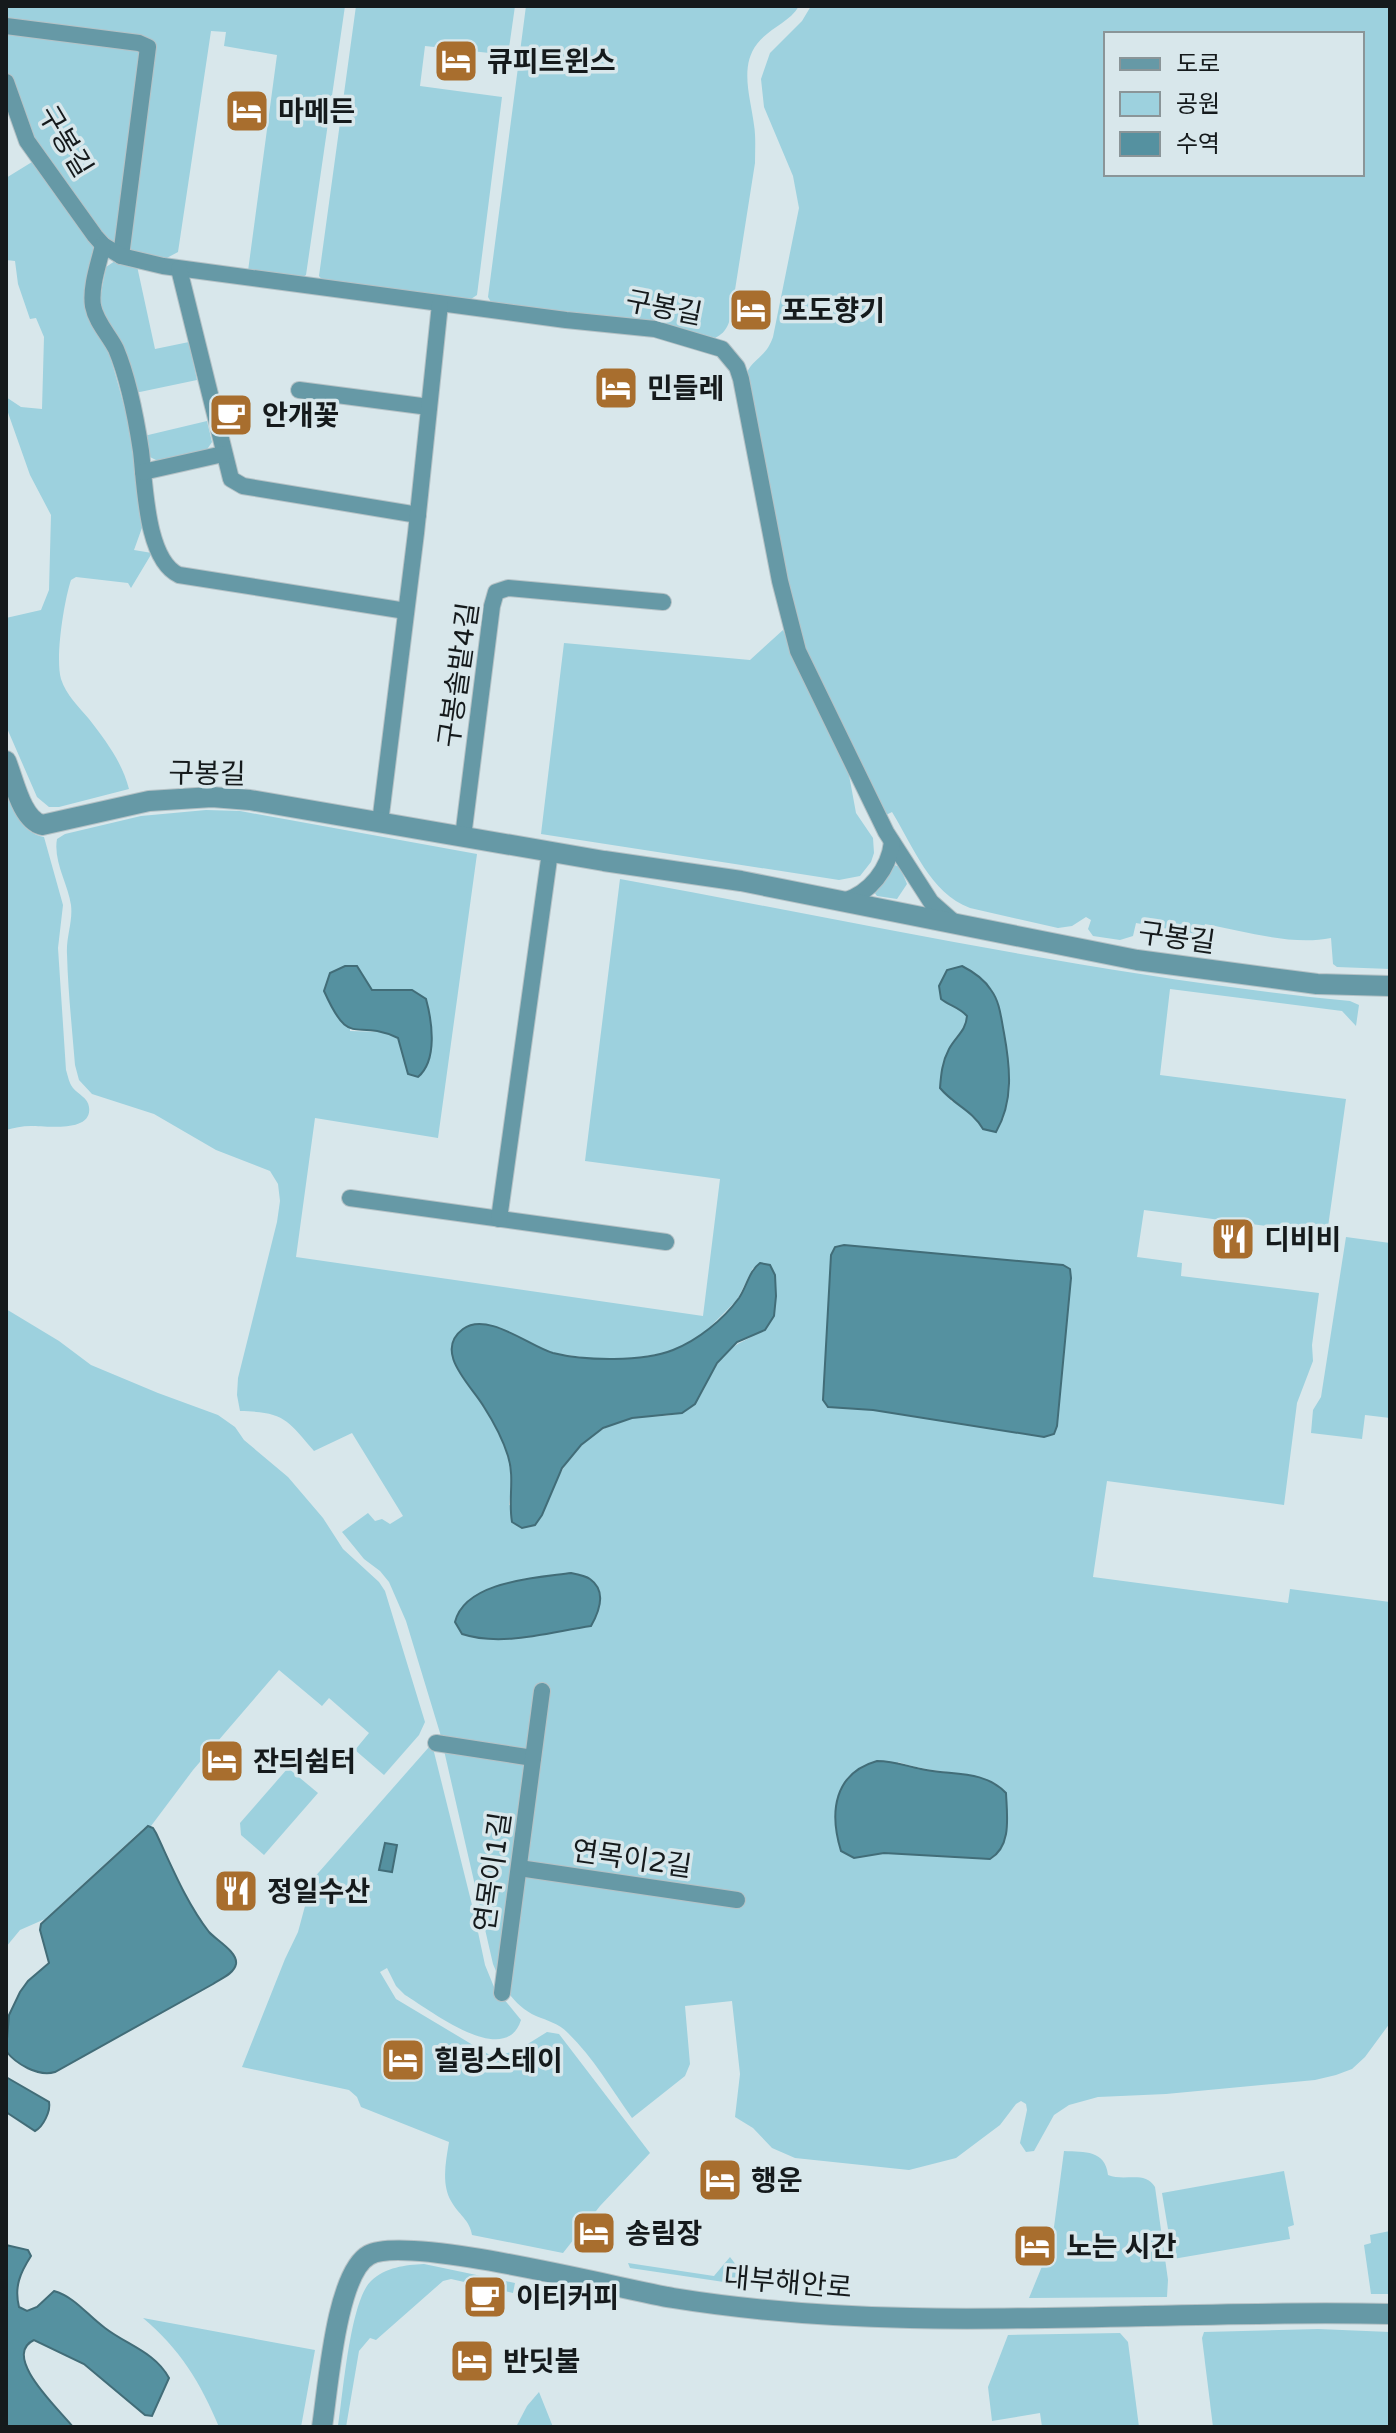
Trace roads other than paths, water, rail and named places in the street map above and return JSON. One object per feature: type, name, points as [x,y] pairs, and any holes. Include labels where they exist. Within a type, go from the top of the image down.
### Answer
[{"type":"street","name":"구봉길","points":[[6,26],[139,43],[148,47],[121,256]]},
{"type":"street","name":"구봉길","points":[[6,82],[27,141],[103,245],[121,256],[179,269],[655,329],[722,349],[730,357],[741,379],[792,633],[806,668],[892,842],[931,902],[958,925]]},
{"type":"street","points":[[103,245],[93,303],[120,362],[136,426],[152,529],[165,564],[173,573],[406,611]]},
{"type":"street","points":[[179,269],[231,479],[243,486],[418,515]]},
{"type":"street","name":"구봉솔밭4길","points":[[380,823],[440,304]]},
{"type":"street","points":[[299,390],[429,407]]},
{"type":"street","points":[[143,472],[223,454]]},
{"type":"street","name":"구봉솔밭4길","points":[[463,837],[496,592],[508,588],[663,602]]},
{"type":"street","name":"구봉길","points":[[6,761],[27,813],[36,824],[44,825],[149,801],[212,797],[250,800],[550,852],[741,881],[1137,960],[1317,984],[1390,986]]},
{"type":"street","points":[[844,901],[862,893],[875,880],[887,862],[892,842]]},
{"type":"street","points":[[499,1219],[550,852]]},
{"type":"street","points":[[350,1198],[666,1242]]},
{"type":"street","name":"연목이1길","points":[[502,1993],[542,1691]]},
{"type":"street","points":[[436,1743],[533,1758]]},
{"type":"street","name":"연목이2길","points":[[519,1868],[737,1900]]},
{"type":"street","name":"대부해안로","points":[[322,2427],[347,2285],[360,2261],[373,2253],[389,2249],[478,2260],[696,2301],[862,2317],[1048,2320],[1390,2314]]},
{"type":"water","points":[[345,966],[357,966],[372,990],[412,990],[426,999],[431,1051],[429,1061],[418,1077],[408,1074],[398,1038],[383,1032],[347,1027],[333,1009],[324,991],[330,973]]},
{"type":"water","points":[[962,966],[988,986],[1001,1016],[1009,1083],[1006,1108],[996,1132],[983,1129],[974,1117],[940,1088],[945,1059],[963,1030],[967,1016],[941,999],[939,986],[947,970]]},
{"type":"water","points":[[844,1245],[1063,1265],[1070,1269],[1054,1434],[1044,1437],[873,1410],[828,1407],[823,1400],[831,1255],[835,1247]]},
{"type":"water","points":[[760,1263],[770,1265],[775,1275],[774,1316],[765,1330],[737,1342],[717,1363],[695,1404],[682,1413],[632,1418],[603,1428],[581,1445],[562,1468],[535,1525],[522,1528],[512,1522],[511,1472],[506,1450],[491,1418],[453,1359],[455,1338],[463,1329],[484,1324],[553,1353],[581,1358],[614,1359],[661,1354],[692,1341],[718,1321],[739,1298]]},
{"type":"water","points":[[571,1573],[588,1578],[598,1589],[599,1608],[591,1626],[493,1639],[462,1634],[455,1622],[461,1608],[487,1590],[522,1580]]},
{"type":"water","points":[[877,1761],[977,1777],[997,1785],[1006,1793],[1007,1821],[1005,1838],[997,1853],[990,1859],[884,1853],[854,1858],[841,1851],[836,1822],[838,1796],[852,1775]]},
{"type":"water","points":[[148,1826],[156,1833],[201,1921],[234,1955],[235,1968],[213,1984],[55,2072],[42,2073],[28,2068],[6,2051],[9,2015],[28,1981],[49,1963],[41,1924]]},
{"type":"water","points":[[385,1843],[397,1845],[392,1872],[379,1870]]},
{"type":"water","points":[[6,2077],[49,2102],[46,2118],[35,2131],[6,2112]]},
{"type":"water","points":[[6,2245],[28,2250],[31,2256],[19,2280],[19,2307],[27,2311],[37,2307],[54,2291],[61,2294],[163,2369],[169,2378],[152,2416],[145,2415],[84,2364],[34,2340],[25,2348],[28,2370],[46,2397],[73,2427],[6,2427]]},
{"type":"place","name":"큐피트윈스","points":[[456,61]]},
{"type":"place","name":"마메든","points":[[247,111]]},
{"type":"place","name":"포도향기","points":[[751,310]]},
{"type":"place","name":"민들레","points":[[616,388]]},
{"type":"place","name":"안개꽃","points":[[231,415]]},
{"type":"place","name":"디비비","points":[[1233,1239]]},
{"type":"place","name":"잔듸쉼터","points":[[222,1761]]},
{"type":"place","name":"정일수산","points":[[236,1891]]},
{"type":"place","name":"힐링스테이","points":[[403,2060]]},
{"type":"place","name":"행운","points":[[720,2180]]},
{"type":"place","name":"송림장","points":[[594,2233]]},
{"type":"place","name":"노는 시간","points":[[1035,2246]]},
{"type":"place","name":"이티커피","points":[[485,2297]]},
{"type":"place","name":"반딧불","points":[[472,2361]]}]
